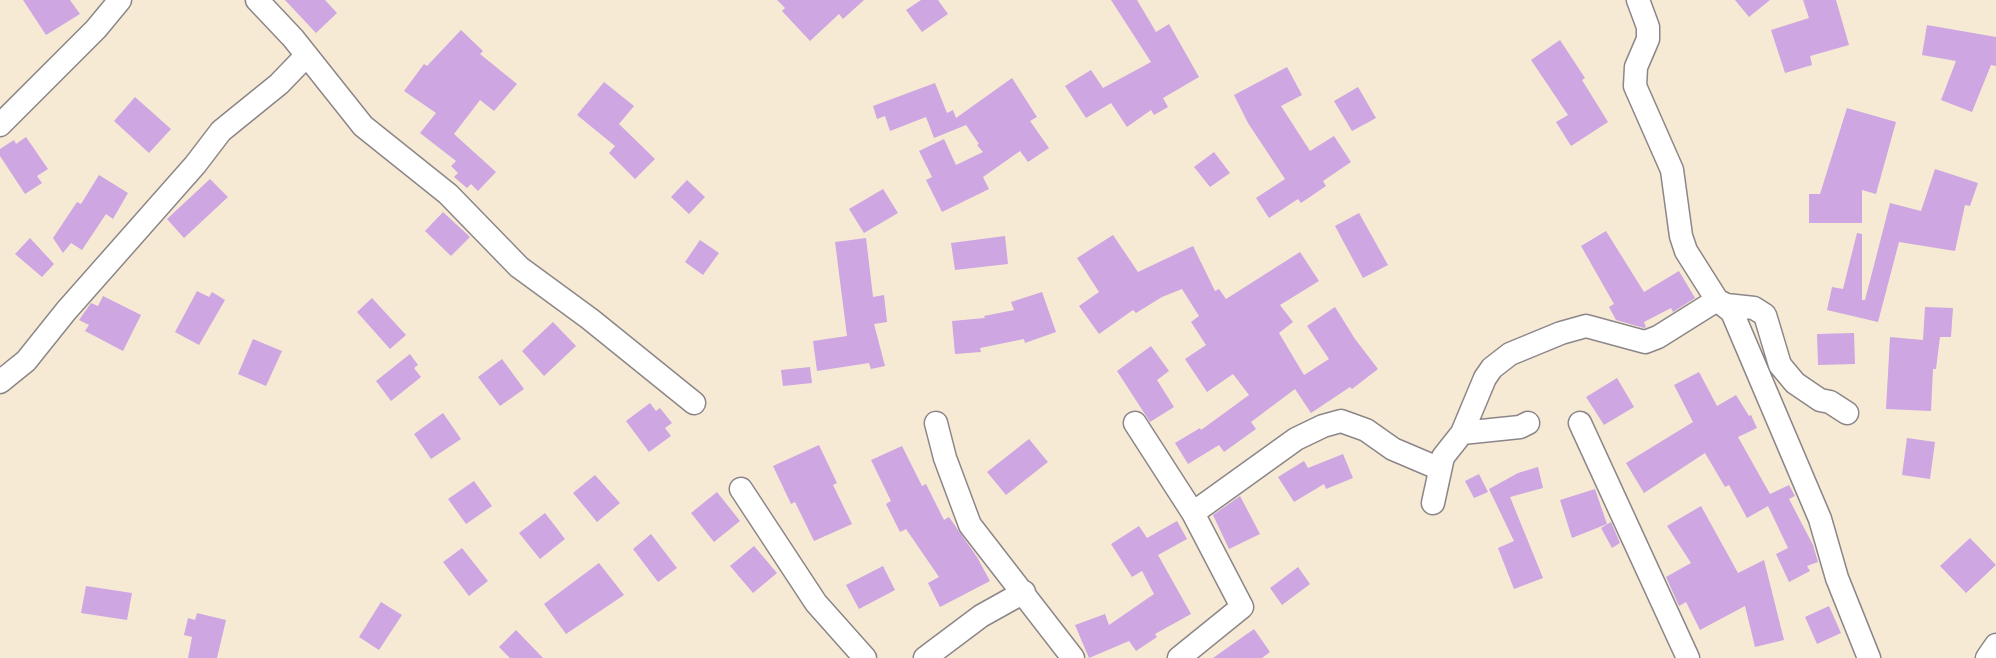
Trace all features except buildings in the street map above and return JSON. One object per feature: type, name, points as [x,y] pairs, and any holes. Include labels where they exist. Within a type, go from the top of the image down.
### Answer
[{"type":"street","points":[[0,125],[96,28],[120,0]]},
{"type":"street","points":[[257,0],[345,100],[363,126],[448,194],[519,267],[590,319],[694,403]]},
{"type":"street","points":[[1638,0],[1648,27]]},
{"type":"street","points":[[1659,0],[1648,27],[1647,39],[1634,76],[1637,96],[1672,170],[1681,236],[1686,251],[1717,300],[1732,312],[1820,519],[1837,578],[1869,658]]},
{"type":"street","points":[[0,382],[26,361],[66,311],[195,165],[221,131],[279,84],[306,57]]},
{"type":"street","points":[[1717,300],[1726,305],[1754,309],[1765,315],[1780,365],[1795,383],[1820,400],[1830,402],[1847,413]]},
{"type":"street","points":[[1433,503],[1443,458],[1462,433],[1485,378],[1500,359],[1561,333],[1586,327],[1645,342],[1658,337],[1717,300]]},
{"type":"street","points":[[1193,513],[1296,439],[1323,426],[1341,422],[1366,430],[1393,449],[1440,469]]},
{"type":"street","points":[[936,423],[945,458],[970,525],[1073,658]]},
{"type":"street","points":[[1135,423],[1193,513],[1242,607],[1179,658]]},
{"type":"street","points":[[1462,433],[1520,427],[1528,423]]},
{"type":"street","points":[[1580,423],[1688,658]]},
{"type":"street","points":[[741,489],[816,603],[865,658]]},
{"type":"street","points":[[925,658],[981,616],[1024,592]]},
{"type":"street","points":[[1987,658],[1996,645]]}]
